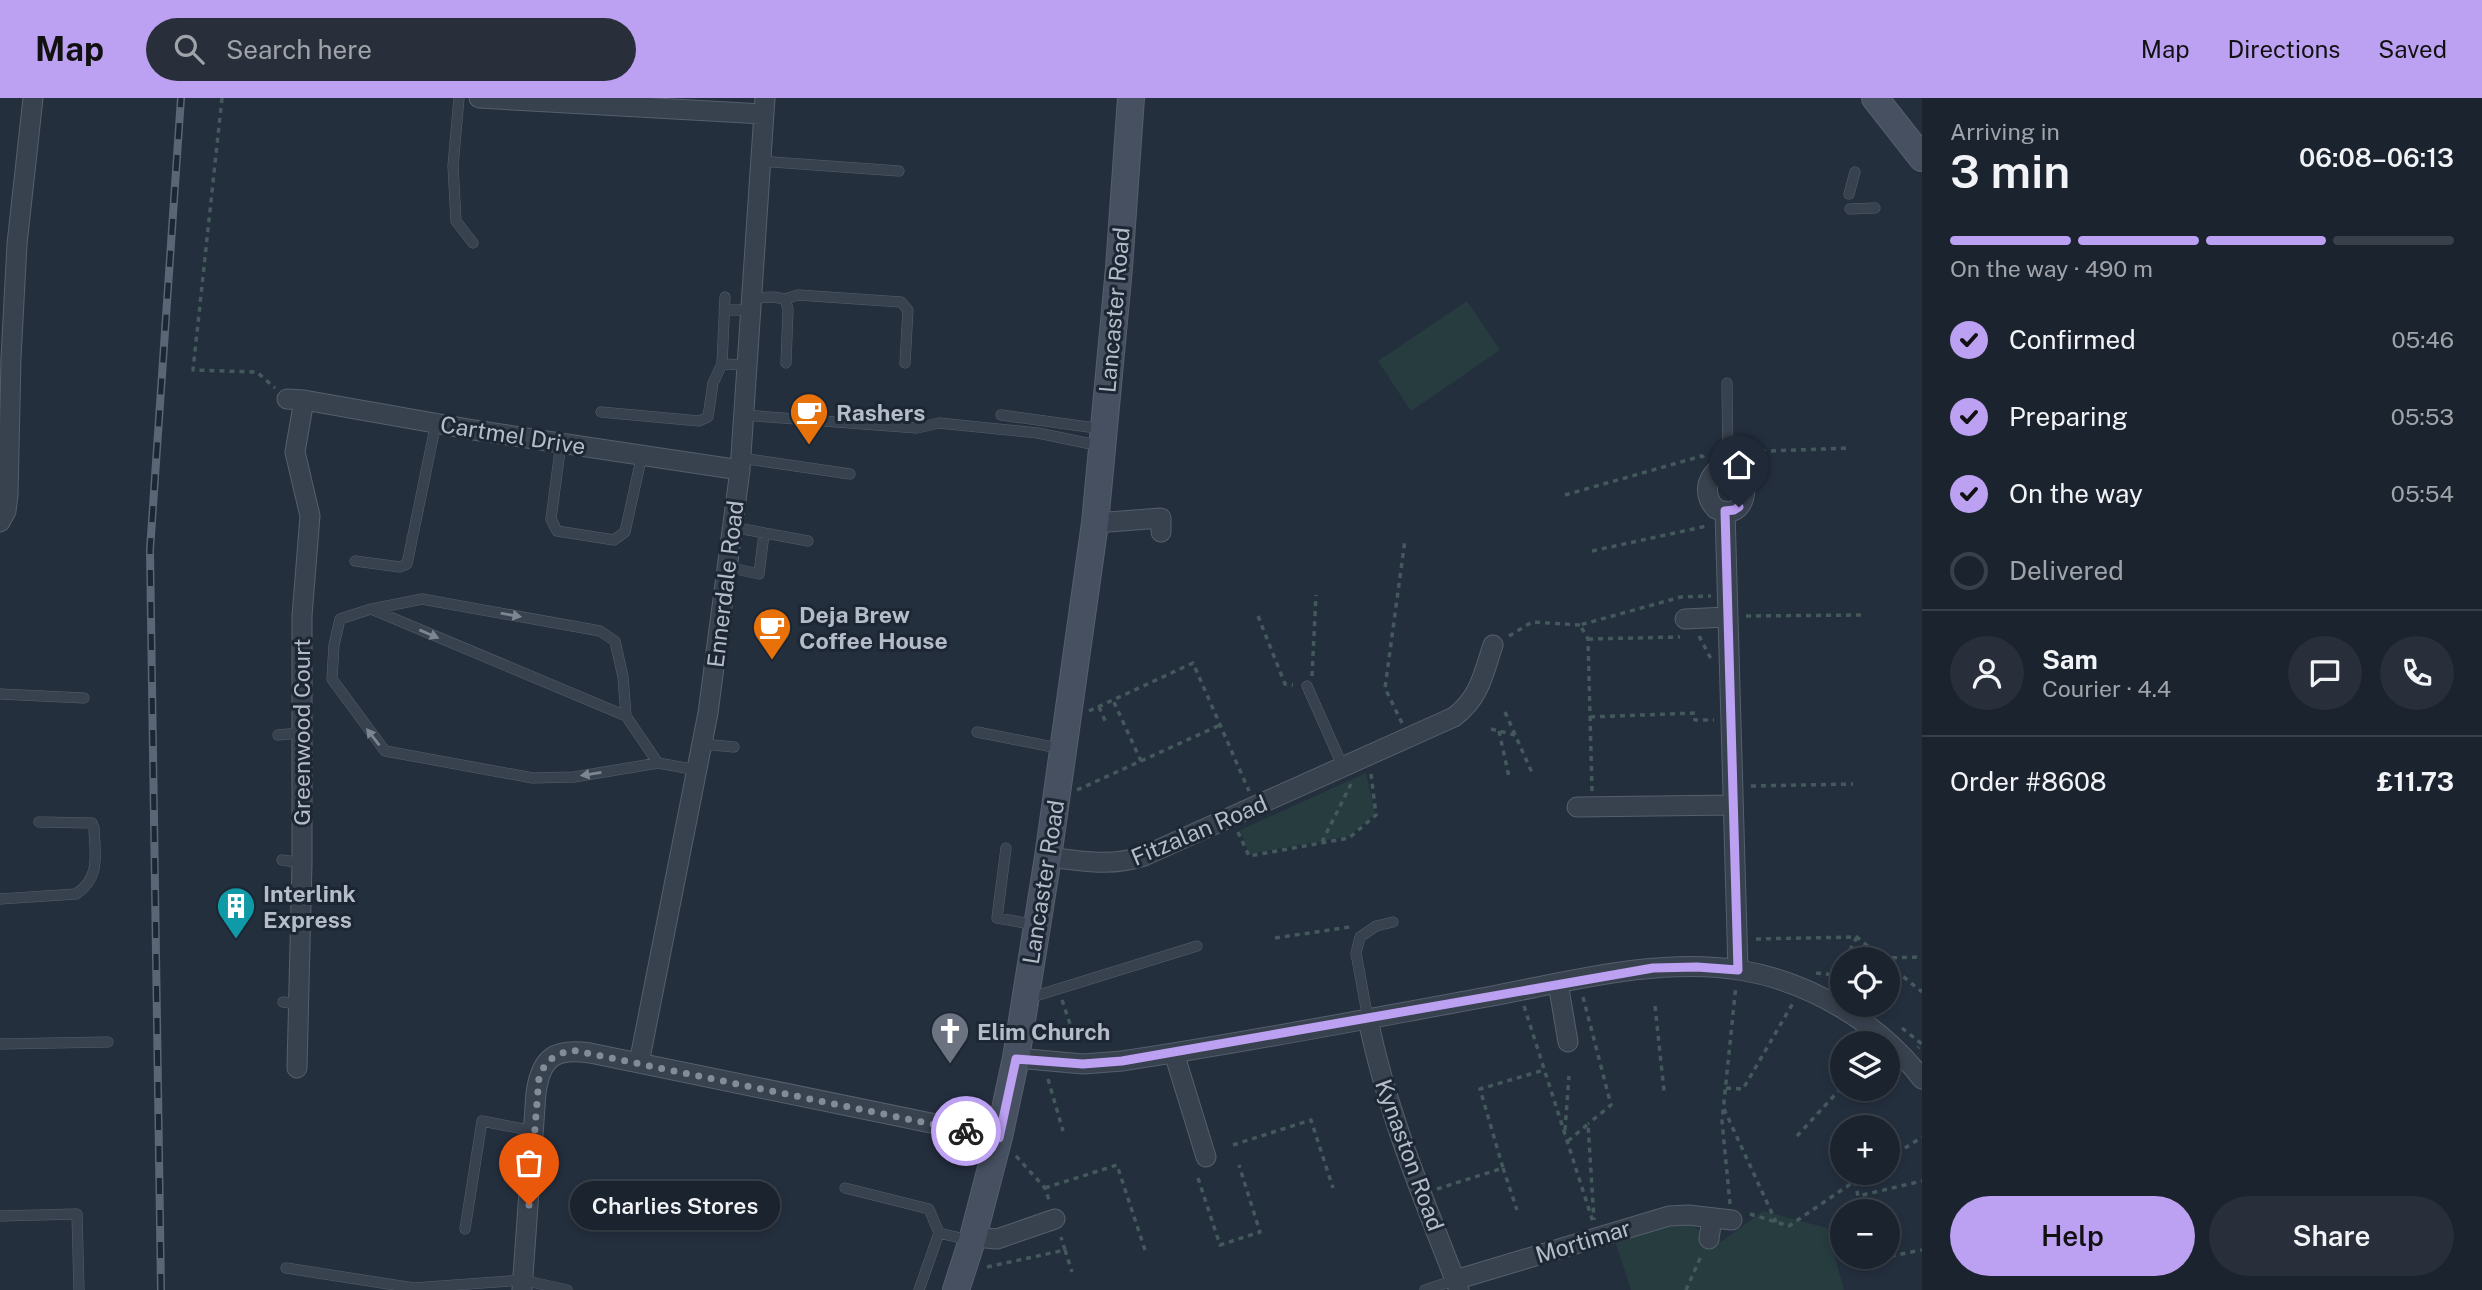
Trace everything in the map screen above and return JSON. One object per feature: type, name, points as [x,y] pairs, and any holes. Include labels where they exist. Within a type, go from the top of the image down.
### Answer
[{"type":"street","points":[[0,522],[6,511],[8,495],[11,358],[9,243],[33,98]]},
{"type":"street","points":[[479,98],[764,106]]},
{"type":"street","name":"Lancaster Road","points":[[956,1290],[999,1138],[1016,1059],[1058,789],[1096,523],[1131,98]]},
{"type":"street","points":[[1875,98],[1922,158]]},
{"type":"street","name":"Ennerdale Road","points":[[639,1063],[702,744],[727,567],[740,464],[764,106]]},
{"type":"street","name":"Cartmel Drive","points":[[295,400],[642,455],[740,464]]},
{"type":"street","name":"Greenwood Court","points":[[295,400],[295,453],[300,491],[310,516],[295,616],[302,863],[290,1003],[297,1068]]},
{"type":"street","points":[[1725,466],[1742,478],[1745,497],[1739,507],[1725,516],[1716,509],[1707,495],[1708,481],[1725,466]]},
{"type":"street","points":[[1725,516],[1738,970]]},
{"type":"street","points":[[1096,523],[1161,517],[1161,532]]},
{"type":"street","points":[[1685,628],[1727,626]]},
{"type":"street","name":"Fitzalan Road","points":[[1048,857],[1102,864],[1125,862],[1144,856],[1454,717],[1468,706],[1478,691],[1493,645]]},
{"type":"street","points":[[1585,807],[1732,796]]},
{"type":"street","points":[[1016,1059],[1083,1064],[1174,1053],[1558,983],[1653,968],[1697,967],[1738,970],[1773,978],[1806,981],[1891,1044],[1921,1076]]},
{"type":"street","points":[[1558,983],[1568,1042]]},
{"type":"street","name":"Kynaston Road","points":[[1368,1019],[1384,1091],[1457,1285]]},
{"type":"street","points":[[523,1285],[539,1077],[544,1065],[554,1055],[572,1050],[999,1138]]},
{"type":"street","points":[[1174,1053],[1206,1157]]},
{"type":"street","name":"Mortimar","points":[[1457,1285],[1660,1218],[1688,1215],[1713,1218],[1732,1214]]},
{"type":"street","points":[[1709,1239],[1713,1218]]},
{"type":"street","points":[[972,1239],[997,1239],[1055,1219]]},
{"type":"lane","points":[[459,98],[453,166],[456,221],[473,243]]},
{"type":"lane","points":[[760,161],[899,171]]},
{"type":"lane","points":[[1849,194],[1855,172]]},
{"type":"lane","points":[[1850,209],[1875,208]]},
{"type":"lane","points":[[724,310],[774,297],[785,299],[799,295],[901,302],[908,310],[905,363]]},
{"type":"lane","points":[[601,412],[699,421],[708,417],[713,383],[722,364],[725,297]]},
{"type":"lane","points":[[785,299],[788,309],[786,363]]},
{"type":"lane","points":[[722,364],[747,365]]},
{"type":"lane","points":[[1725,466],[1727,383]]},
{"type":"lane","points":[[743,415],[917,428],[939,423],[1102,438]]},
{"type":"lane","points":[[1001,415],[1102,438]]},
{"type":"lane","points":[[355,561],[400,567],[407,564],[436,423]]},
{"type":"lane","points":[[561,443],[551,519],[557,531],[614,540],[625,532],[642,455]]},
{"type":"lane","points":[[740,464],[850,474]]},
{"type":"lane","points":[[732,527],[808,541]]},
{"type":"lane","points":[[727,567],[759,574],[764,534]]},
{"type":"lane","points":[[658,764],[626,716],[623,677],[615,641],[600,631],[422,599],[371,609],[340,619],[334,645],[332,680],[385,751],[533,778],[574,777],[658,764],[697,770]]},
{"type":"lane","points":[[371,609],[626,716]]},
{"type":"lane","points":[[1307,686],[1346,766]]},
{"type":"lane","points":[[0,694],[84,698]]},
{"type":"lane","points":[[977,732],[1063,749]]},
{"type":"lane","points":[[278,735],[300,733]]},
{"type":"lane","points":[[702,744],[734,747]]},
{"type":"lane","points":[[0,899],[76,894],[84,889],[94,875],[92,823],[39,822]]},
{"type":"lane","points":[[1006,848],[997,918],[1037,925]]},
{"type":"lane","points":[[282,860],[302,863]]},
{"type":"lane","points":[[1368,1019],[1356,953],[1360,937],[1376,926],[1393,922]]},
{"type":"lane","points":[[1025,999],[1197,946]]},
{"type":"lane","points":[[0,1044],[108,1042]]},
{"type":"lane","points":[[465,1229],[482,1121],[534,1131]]},
{"type":"lane","points":[[845,1188],[929,1209],[939,1233],[919,1290]]},
{"type":"lane","points":[[0,1216],[77,1214],[79,1290]]},
{"type":"lane","points":[[939,1233],[972,1239]]},
{"type":"lane","points":[[286,1268],[414,1288],[523,1285],[567,1290]]},
{"type":"lane","points":[[1425,1290],[1457,1285]]},
{"type":"path","points":[[222,98],[193,370],[257,372],[295,400]]},
{"type":"path","points":[[1564,495],[1702,456],[1725,466],[1737,452],[1851,448]]},
{"type":"path","points":[[1592,551],[1725,516]]},
{"type":"path","points":[[1405,540],[1385,688],[1408,738]]},
{"type":"path","points":[[1258,616],[1284,684],[1307,686],[1314,674],[1316,596]]},
{"type":"path","points":[[1493,645],[1532,622],[1580,625],[1681,597],[1727,596]]},
{"type":"path","points":[[1699,636],[1727,626],[1863,615]]},
{"type":"path","points":[[1580,625],[1588,639],[1590,717],[1585,807]]},
{"type":"path","points":[[1588,639],[1685,628]]},
{"type":"path","points":[[1067,721],[1193,663],[1256,806]]},
{"type":"path","points":[[1114,700],[1141,761]]},
{"type":"path","points":[[1098,707],[1107,725]]},
{"type":"path","points":[[1504,712],[1533,775]]},
{"type":"path","points":[[1590,717],[1695,713],[1695,720],[1730,720]]},
{"type":"path","points":[[1058,789],[1079,791],[1220,725]]},
{"type":"path","points":[[1491,729],[1515,735]]},
{"type":"path","points":[[1499,731],[1509,777]]},
{"type":"path","points":[[1231,817],[1249,856],[1349,838],[1376,815],[1369,756]]},
{"type":"path","points":[[1321,843],[1351,788],[1352,779],[1346,766]]},
{"type":"path","points":[[1732,796],[1853,784]]},
{"type":"path","points":[[1275,938],[1350,926],[1356,953]]},
{"type":"path","points":[[1852,947],[1857,937]]},
{"type":"path","points":[[1736,939],[1857,937],[1868,947]]},
{"type":"path","points":[[1900,958],[1922,957]]},
{"type":"path","points":[[1738,970],[1724,1108],[1723,1147],[1732,1214],[1789,1226],[1849,1185]]},
{"type":"path","points":[[1900,974],[1922,992]]},
{"type":"path","points":[[1726,1088],[1744,1088],[1806,981],[1830,976]]},
{"type":"path","points":[[1567,1141],[1611,1105],[1578,980]]},
{"type":"path","points":[[1519,991],[1594,1225],[1588,1124]]},
{"type":"path","points":[[1655,1006],[1664,1091]]},
{"type":"path","points":[[1042,1061],[1063,1130]]},
{"type":"path","points":[[1517,1210],[1480,1089],[1545,1070]]},
{"type":"path","points":[[1565,1133],[1569,1076]]},
{"type":"path","points":[[1797,1136],[1830,1100]]},
{"type":"path","points":[[1724,1108],[1776,1222]]},
{"type":"path","points":[[1233,1145],[1311,1120],[1333,1188]]},
{"type":"path","points":[[1900,1151],[1922,1137]]},
{"type":"path","points":[[1045,1188],[1117,1165],[1146,1253]]},
{"type":"path","points":[[1198,1178],[1220,1245],[1260,1232],[1240,1165]]},
{"type":"path","points":[[1422,1194],[1503,1168]]},
{"type":"path","points":[[1856,1185],[1858,1196],[1922,1181]]},
{"type":"path","points":[[1686,1290],[1709,1239]]},
{"type":"path","points":[[1065,1250],[1072,1272]]},
{"type":"path","points":[[1900,1254],[1922,1250]]},
{"type":"green space","points":[[1467,301],[1500,350],[1411,411],[1378,361]]},
{"type":"green space","points":[[1366,773],[1375,814],[1349,836],[1249,854],[1240,830]]},
{"type":"green space","points":[[1763,1211],[1827,1228],[1830,1239],[1830,1269],[1838,1269],[1844,1290],[1631,1290],[1615,1241],[1686,1219],[1708,1239],[1721,1242]]},
{"type":"railway","points":[[161,1290],[150,550],[181,98]]},
{"type":"way so far","points":[[529,1205],[539,1077],[544,1065],[554,1055],[572,1050],[966,1131]]},
{"type":"place","name":"Rashers","points":[[809,446]]},
{"type":"place","name":"Deja Brew Coffee House","points":[[772,661]]},
{"type":"place","name":"Interlink Express","points":[[236,940]]},
{"type":"place","name":"Elim Church","points":[[950,1065]]},
{"type":"place","name":"Charlies Stores","points":[[529,1205]]},
{"type":"route","points":[[966,1131],[999,1138],[1016,1059],[1083,1064],[1122,1061],[1653,968],[1738,970],[1725,511],[1739,507]]}]
